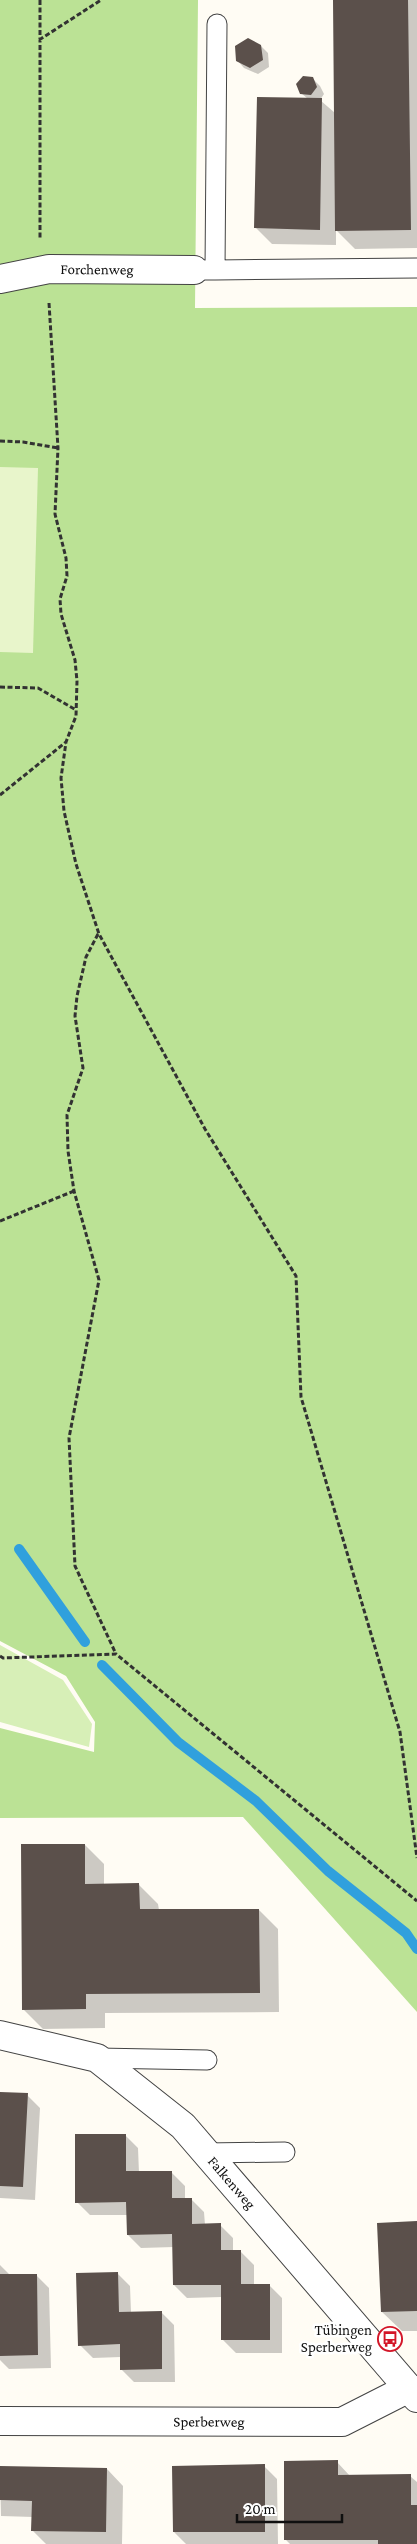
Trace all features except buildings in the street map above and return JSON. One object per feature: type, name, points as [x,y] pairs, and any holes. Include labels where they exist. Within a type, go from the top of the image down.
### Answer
[{"type":"street","name":"Forchenweg","points":[[0,279],[48,269],[205,270]]},
{"type":"street","name":"Falkenweg","points":[[0,2035],[97,2058],[183,2126],[413,2393]]},
{"type":"street","name":"Sperberweg","points":[[0,2421],[342,2422],[413,2393]]},
{"type":"lane","points":[[217,24],[205,270],[417,268]]},
{"type":"lane","points":[[97,2058],[207,2060]]},
{"type":"lane","points":[[206,2153],[285,2152]]},
{"type":"path","points":[[40,0],[40,246],[48,269],[58,448],[55,514],[66,558],[67,576],[60,599],[61,614],[75,660],[76,710],[66,742],[61,778],[64,811],[76,864],[99,934],[206,1129],[296,1276],[301,1397],[400,1732],[417,1858]]},
{"type":"path","points":[[39,40],[101,0]]},
{"type":"path","points":[[0,441],[22,442],[58,448]]},
{"type":"path","points":[[0,687],[38,688],[76,710]]},
{"type":"path","points":[[0,795],[66,742]]},
{"type":"path","points":[[99,934],[86,957],[76,996],[75,1016],[83,1068],[67,1115],[68,1151],[74,1191],[100,1280],[69,1438],[75,1566],[116,1654],[417,1901]]},
{"type":"path","points":[[0,1221],[74,1191]]},
{"type":"path","points":[[0,1656],[4,1658],[45,1658],[116,1654]]},
{"type":"green space","points":[[0,0],[198,0],[195,308],[417,307],[417,2012],[243,1817],[0,1818],[0,1728],[94,1752],[95,1722],[66,1676],[0,1641]]},
{"type":"green space","points":[[0,467],[38,468],[33,653],[0,652]]},
{"type":"green space","points":[[0,1645],[63,1680],[92,1724],[89,1747],[0,1722]]},
{"type":"waterway","points":[[19,1549],[85,1642]]},
{"type":"waterway","points":[[102,1665],[178,1742],[256,1801],[328,1871],[406,1933],[417,1949]]},
{"type":"place","name":"Tübingen Sperberweg","points":[[390,2339]]}]
